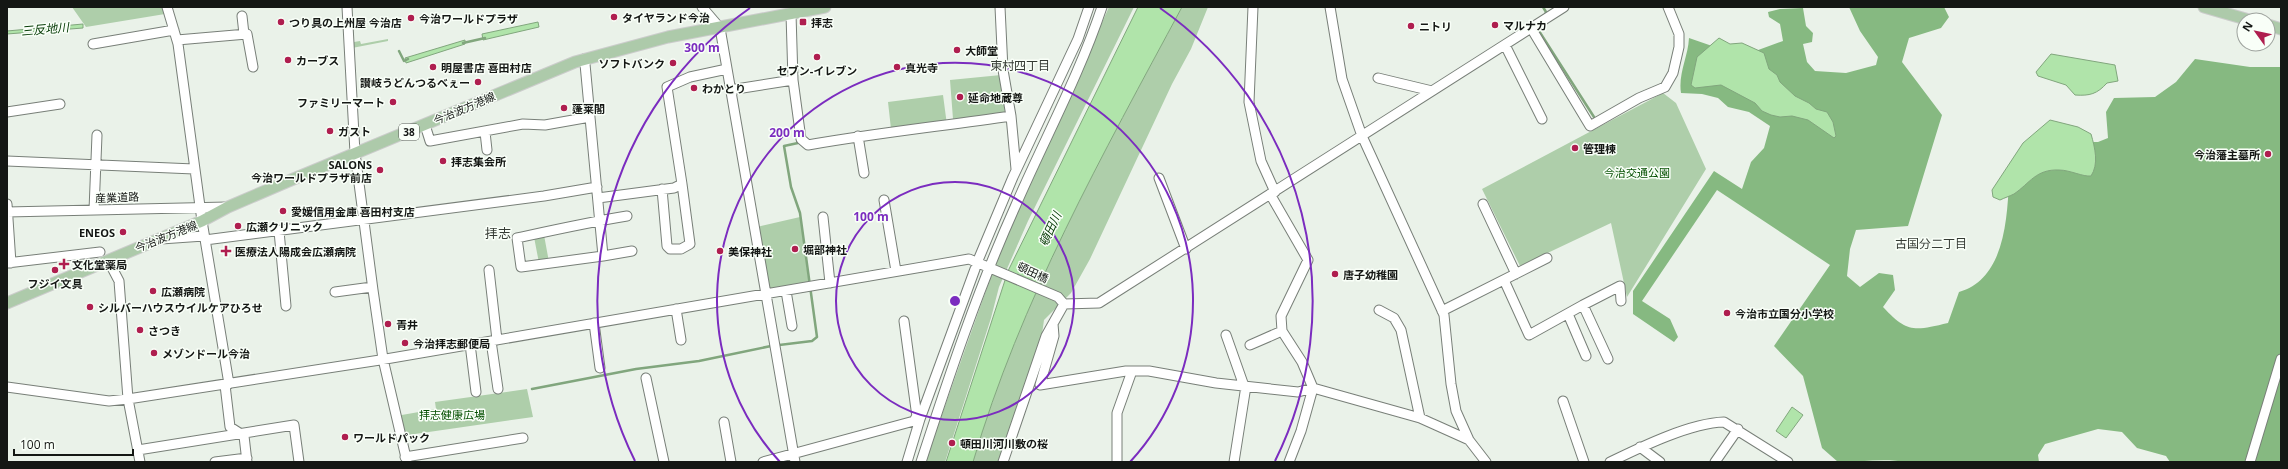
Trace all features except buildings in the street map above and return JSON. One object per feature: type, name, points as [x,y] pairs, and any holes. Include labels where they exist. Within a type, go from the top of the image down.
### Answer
[{"type":"main road","name":"今治波方港線","points":[[7,303],[104,256],[158,239],[202,221],[228,207],[355,153],[584,59],[631,46],[825,7]]},
{"type":"main road","points":[[2204,7],[2236,16]]},
{"type":"street","points":[[167,7],[177,40],[194,169],[227,384],[230,427],[244,436],[247,460],[216,462]]},
{"type":"street","points":[[347,7],[355,153],[372,287],[383,359],[406,460],[524,438]]},
{"type":"street","points":[[702,7],[720,28],[795,458]]},
{"type":"street","points":[[1000,7],[1003,70],[1011,116],[1016,171]]},
{"type":"street","points":[[979,258],[1016,171],[1078,39],[1089,7]]},
{"type":"street","points":[[921,462],[1015,208],[1074,78],[1102,7]]},
{"type":"street","points":[[1253,7],[1249,102],[1261,161],[1273,193],[1308,260],[1281,316],[1282,331],[1302,362],[1313,388],[1301,431],[1289,462]]},
{"type":"street","points":[[1330,7],[1342,80],[1362,136],[1442,311],[1450,384],[1456,411],[1469,440],[1483,461]]},
{"type":"street","points":[[1003,462],[1046,336],[1053,324],[1061,300],[1098,303],[1186,249],[1564,7]]},
{"type":"street","points":[[1531,28],[1590,126],[1639,98],[1665,87],[1673,73],[1680,47],[1679,34],[1668,7]]},
{"type":"street","points":[[791,14],[793,80],[800,139],[808,145],[858,136],[906,132],[1011,116]]},
{"type":"street","points":[[242,16],[244,34],[247,34],[253,67]]},
{"type":"street","points":[[93,44],[174,30]]},
{"type":"street","points":[[177,40],[244,34]]},
{"type":"street","points":[[1506,44],[1542,119]]},
{"type":"street","points":[[584,59],[603,256]]},
{"type":"street","points":[[662,189],[667,246],[670,249],[682,249],[690,244],[667,87],[690,77],[727,69]]},
{"type":"street","points":[[1378,78],[1432,91]]},
{"type":"street","points":[[730,90],[793,80]]},
{"type":"street","points":[[7,112],[60,104]]},
{"type":"street","points":[[425,125],[430,141],[523,124],[545,125],[590,117]]},
{"type":"street","points":[[485,132],[487,150]]},
{"type":"street","points":[[94,210],[97,135]]},
{"type":"street","points":[[858,136],[864,173]]},
{"type":"street","points":[[7,161],[194,169]]},
{"type":"street","points":[[1159,178],[1186,249]]},
{"type":"street","points":[[598,198],[674,188],[682,184]]},
{"type":"street","points":[[158,239],[205,238],[279,231],[544,196],[597,187]]},
{"type":"street","points":[[884,200],[896,271]]},
{"type":"street","points":[[1483,204],[1516,274]]},
{"type":"street","name":"産業道路","points":[[7,210],[228,207]]},
{"type":"street","points":[[7,210],[9,263],[104,256],[119,282],[128,399],[140,462]]},
{"type":"street","points":[[627,216],[600,220],[517,238],[521,267],[632,251]]},
{"type":"street","points":[[823,217],[830,283]]},
{"type":"street","points":[[279,231],[286,306]]},
{"type":"street","points":[[1442,311],[1546,258]]},
{"type":"street","name":"頓田橋","points":[[7,387],[109,401],[128,399],[383,359],[969,259],[994,268],[1061,300]]},
{"type":"street","points":[[907,462],[927,398],[975,269]]},
{"type":"street","points":[[489,270],[498,389]]},
{"type":"street","points":[[1504,280],[1529,335],[1620,286],[1621,302]]},
{"type":"street","points":[[335,292],[372,287]]},
{"type":"street","points":[[786,291],[792,326]]},
{"type":"street","points":[[1583,305],[1608,359]]},
{"type":"street","points":[[676,309],[680,340]]},
{"type":"street","points":[[1380,310],[1394,318],[1401,330],[1420,418]]},
{"type":"street","points":[[1568,314],[1586,356]]},
{"type":"street","points":[[904,321],[916,417]]},
{"type":"street","points":[[594,323],[600,368]]},
{"type":"street","points":[[1053,324],[1054,336],[1040,385],[1132,371],[1149,371],[1245,386],[1298,392],[1313,388],[1420,418],[1469,440]]},
{"type":"street","points":[[1250,345],[1282,331]]},
{"type":"street","points":[[1226,335],[1245,386],[1234,462]]},
{"type":"street","points":[[470,344],[476,392]]},
{"type":"street","points":[[2250,462],[2281,359]]},
{"type":"street","points":[[1117,462],[1117,413],[1132,371]]},
{"type":"street","points":[[646,378],[664,462]]},
{"type":"street","points":[[763,462],[795,458],[914,421],[927,398]]},
{"type":"street","points":[[1563,401],[1584,462]]},
{"type":"street","points":[[724,422],[731,462]]},
{"type":"street","points":[[1610,462],[1640,447],[1714,422],[1724,422],[1738,429],[1776,459],[1788,462]]},
{"type":"street","points":[[138,450],[294,425],[298,462]]},
{"type":"street","points":[[1715,462],[1738,429]]},
{"type":"street","points":[[1008,462],[1010,440]]},
{"type":"street","points":[[1640,447],[1660,462]]},
{"type":"green space","points":[[72,7],[163,7],[165,14],[86,27]]},
{"type":"green space","points":[[350,7],[352,7],[354,42],[360,41],[361,44],[388,39],[388,41],[352,48]]},
{"type":"green space","points":[[1109,7],[1134,7],[1028,221],[999,287],[991,318],[945,462],[925,462],[1004,240]]},
{"type":"green space","points":[[1182,7],[1208,7],[1191,49],[1172,84],[1090,259],[1071,293],[1044,320],[1041,341],[998,462],[973,462],[992,402],[1014,344],[1039,286],[1094,173]]},
{"type":"green space","points":[[1001,75],[1005,113],[953,119],[950,80]]},
{"type":"green space","name":"今治交通公園","points":[[1663,93],[1676,103],[1706,169],[1627,297],[1611,223],[1520,266],[1482,189]]},
{"type":"green space","points":[[943,95],[947,125],[891,129],[888,102]]},
{"type":"green space","points":[[800,217],[809,284],[769,292],[757,227]]},
{"type":"green space","points":[[544,235],[549,262],[539,263],[534,237]]},
{"type":"green space","name":"拝志健康広場","points":[[527,389],[533,417],[401,436],[396,416],[436,409],[435,402]]},
{"type":"shaded area","points":[[1849,7],[1944,7],[1949,17],[1941,28],[1909,38],[1902,62],[1942,115],[1908,226],[1856,230],[1850,249],[1847,276],[1860,287],[1879,273],[1893,275],[1895,290],[1883,307],[1898,322],[1912,328],[1927,328],[1948,323],[1959,292],[1974,285],[1986,275],[1994,262],[2004,231],[2007,214],[2009,182],[2059,142],[2098,142],[2108,138],[2106,112],[2114,98],[2155,97],[2176,82],[2195,59],[2250,67],[2281,67],[2281,462],[2170,462],[2166,456],[2137,448],[2122,432],[2098,429],[2045,444],[2038,455],[2039,462],[1906,462],[1881,460],[1838,462],[1822,448],[1803,376],[1774,346],[1830,265],[1717,190],[1642,301],[1670,319],[1678,337],[1674,342],[1633,314],[1633,291],[1714,171],[1742,189],[1751,162],[1764,148],[1770,126],[1749,112],[1728,107],[1718,98],[1702,94],[1681,93],[1680,86],[1682,72],[1689,38],[1715,47],[1750,53],[1783,41],[1780,24],[1769,17],[1768,12],[1780,9],[1803,8],[1806,26],[1813,33],[1812,42],[1803,44],[1807,62],[1815,71],[1846,73],[1876,65],[1878,57],[1860,31]]},
{"type":"water","name":"頓田川","points":[[1138,7],[1182,7],[1094,173],[1039,286],[1014,344],[992,402],[973,462],[946,462],[1008,271]]},
{"type":"water","points":[[538,22],[539,27],[483,40],[482,34]]},
{"type":"water","name":"三反地川","points":[[83,24],[83,28],[7,34],[7,31]]},
{"type":"water","points":[[1719,38],[1730,44],[1742,43],[1764,53],[1769,69],[1777,75],[1780,82],[1795,96],[1809,103],[1816,109],[1827,112],[1833,122],[1836,136],[1834,138],[1808,120],[1792,116],[1780,117],[1771,115],[1762,111],[1755,103],[1721,85],[1695,88],[1691,85],[1697,57]]},
{"type":"water","points":[[465,40],[465,44],[406,63],[405,58]]},
{"type":"water","points":[[2051,54],[2115,65],[2118,81],[2107,83],[2093,94],[2075,95],[2066,85],[2038,76],[2036,72]]},
{"type":"water","points":[[2050,120],[2078,127],[2091,134],[2096,161],[2091,176],[2063,170],[2051,170],[2039,174],[2012,195],[2000,200],[1993,197],[1992,190],[2023,143]]},
{"type":"water","points":[[1792,407],[1803,415],[1786,438],[1776,431]]},
{"type":"waterway","points":[[1543,7],[1546,12],[1545,15]]},
{"type":"waterway","points":[[1541,26],[1539,31],[1594,117]]},
{"type":"waterway","points":[[463,43],[485,38]]},
{"type":"waterway","points":[[399,51],[404,61],[408,59]]},
{"type":"waterway","points":[[532,389],[636,369],[699,361],[771,346],[812,341],[817,337],[800,213],[791,187],[784,146],[798,143],[798,139]]},
{"type":"place","name":"タイヤランド今治","points":[[614,17]]},
{"type":"place","name":"今治ワールドプラザ","points":[[411,18]]},
{"type":"place","name":"つり具の上州屋 今治店","points":[[281,22]]},
{"type":"place","name":"拝志","points":[[803,22]]},
{"type":"place","name":"マルナカ","points":[[1495,25]]},
{"type":"place","name":"ニトリ","points":[[1411,26]]},
{"type":"place","name":"大師堂","points":[[957,50]]},
{"type":"place","name":"セブン-イレブン","points":[[817,57]]},
{"type":"place","name":"カーブス","points":[[288,60]]},
{"type":"place","name":"ソフトバンク","points":[[673,63]]},
{"type":"place","name":"明屋書店 喜田村店","points":[[433,67]]},
{"type":"place","name":"真光寺","points":[[897,67]]},
{"type":"place","name":"讃岐うどんつるべぇー","points":[[478,82]]},
{"type":"place","name":"わかとり","points":[[694,88]]},
{"type":"place","name":"延命地蔵尊","points":[[960,97]]},
{"type":"place","name":"ファミリーマート","points":[[393,102]]},
{"type":"place","name":"蓬莱閣","points":[[564,108]]},
{"type":"place","name":"ガスト","points":[[330,131]]},
{"type":"place","name":"管理棟","points":[[1575,148]]},
{"type":"place","name":"今治藩主墓所","points":[[2268,154]]},
{"type":"place","name":"拝志集会所","points":[[443,161]]},
{"type":"place","name":"SALONS 今治ワールドプラザ前店","points":[[380,170]]},
{"type":"place","name":"愛媛信用金庫 喜田村支店","points":[[283,211]]},
{"type":"place","name":"広瀬クリニック","points":[[238,226]]},
{"type":"place","name":"ENEOS","points":[[123,232]]},
{"type":"place","name":"堀部神社","points":[[795,249]]},
{"type":"place","name":"医療法人陽成会広瀬病院","points":[[226,251]]},
{"type":"place","name":"美保神社","points":[[720,251]]},
{"type":"place","name":"文化堂薬局","points":[[64,264]]},
{"type":"place","name":"フジイ文具","points":[[55,270]]},
{"type":"place","name":"唐子幼稚園","points":[[1335,274]]},
{"type":"place","name":"広瀬病院","points":[[153,291]]},
{"type":"place","name":"シルバーハウスウイルケアひろせ","points":[[90,307]]},
{"type":"place","name":"今治市立国分小学校","points":[[1727,313]]},
{"type":"place","name":"青井","points":[[388,324]]},
{"type":"place","name":"さつき","points":[[140,330]]},
{"type":"place","name":"今治拝志郵便局","points":[[405,343]]},
{"type":"place","name":"メゾンドール今治","points":[[154,353]]},
{"type":"place","name":"ワールドパック","points":[[345,437]]},
{"type":"place","name":"頓田川河川敷の桜","points":[[952,443]]},
{"type":"district","name":"東村四丁目","points":[[1020,65]]},
{"type":"district","name":"拝志","points":[[498,233]]},
{"type":"district","name":"古国分二丁目","points":[[1931,243]]}]
